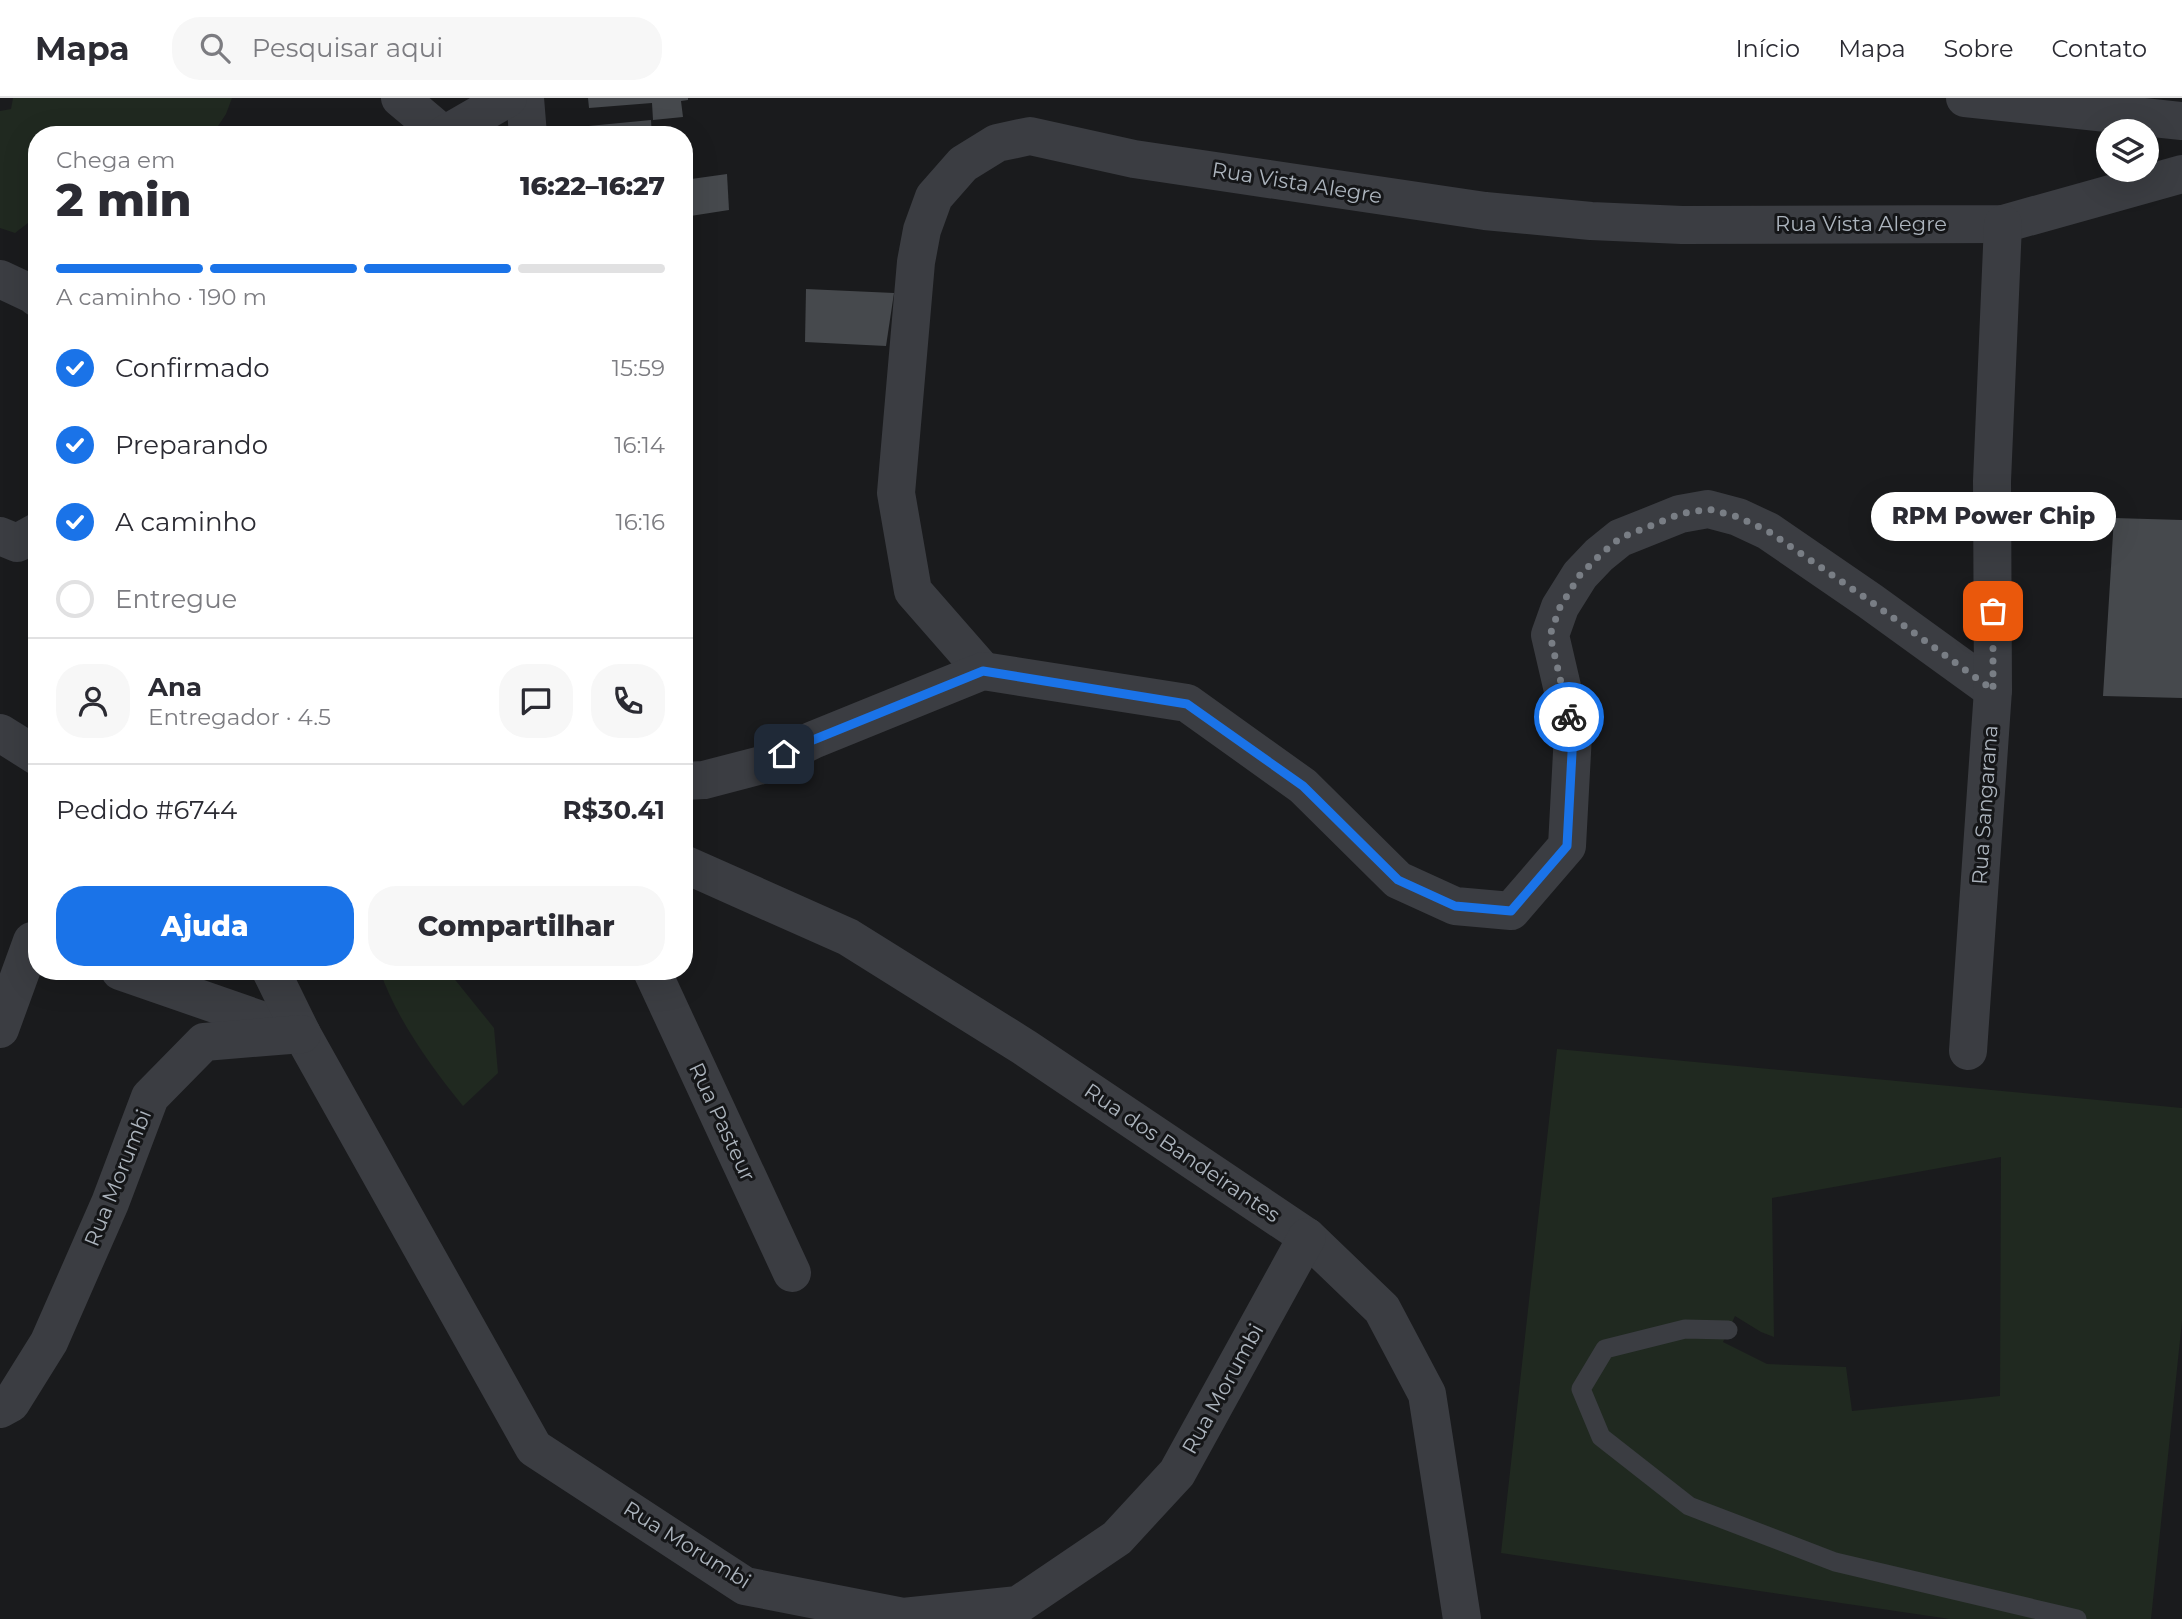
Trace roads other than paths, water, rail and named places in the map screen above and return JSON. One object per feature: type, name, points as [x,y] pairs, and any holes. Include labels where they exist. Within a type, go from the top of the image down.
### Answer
[{"type":"street","points":[[401,98],[434,126]]},
{"type":"street","points":[[460,126],[508,98]]},
{"type":"street","points":[[525,98],[527,126]]},
{"type":"street","points":[[1965,98],[2182,121]]},
{"type":"street","name":"Rua Vista Alegre","points":[[983,671],[913,591],[896,493],[916,262],[922,230],[934,197],[963,164],[997,143],[1030,136],[1135,159],[1485,211],[1591,221],[1682,225],[2003,224],[2182,174]]},
{"type":"street","name":"Rua Sangarana","points":[[1968,1051],[1993,690],[1992,481],[2003,224]]},
{"type":"street","points":[[0,279],[28,292]]},
{"type":"street","points":[[693,780],[762,765],[813,740],[983,671],[1187,704],[1303,786],[1398,880],[1455,906],[1511,911],[1567,846],[1573,734],[1550,635],[1560,607],[1580,575],[1620,538],[1649,525],[1708,509],[1738,517],[1779,539],[1993,690]]},
{"type":"street","points":[[0,536],[17,543],[28,537]]},
{"type":"street","points":[[0,733],[28,750]]},
{"type":"street","name":"Rua dos Bandeirantes","points":[[693,867],[848,937],[1024,1047],[1307,1237],[1382,1309],[1427,1394],[1462,1619]]},
{"type":"street","points":[[0,1029],[28,953]]},
{"type":"street","points":[[146,980],[302,1034]]},
{"type":"street","name":"Rua Morumbi","points":[[275,980],[302,1034],[534,1448],[745,1586],[903,1617],[1018,1605],[1117,1538],[1177,1473],[1307,1237]]},
{"type":"street","name":"Rua Pasteur","points":[[656,980],[792,1273]]},
{"type":"street","name":"Rua Morumbi","points":[[0,1409],[11,1403],[49,1342],[110,1203],[150,1097],[204,1042],[302,1034]]},
{"type":"lane","points":[[1728,1330],[1685,1329],[1605,1349],[1581,1389],[1601,1437],[1689,1506],[1835,1562],[2077,1619]]},
{"type":"place","name":"RPM Power Chip","points":[[1993,611]]}]
